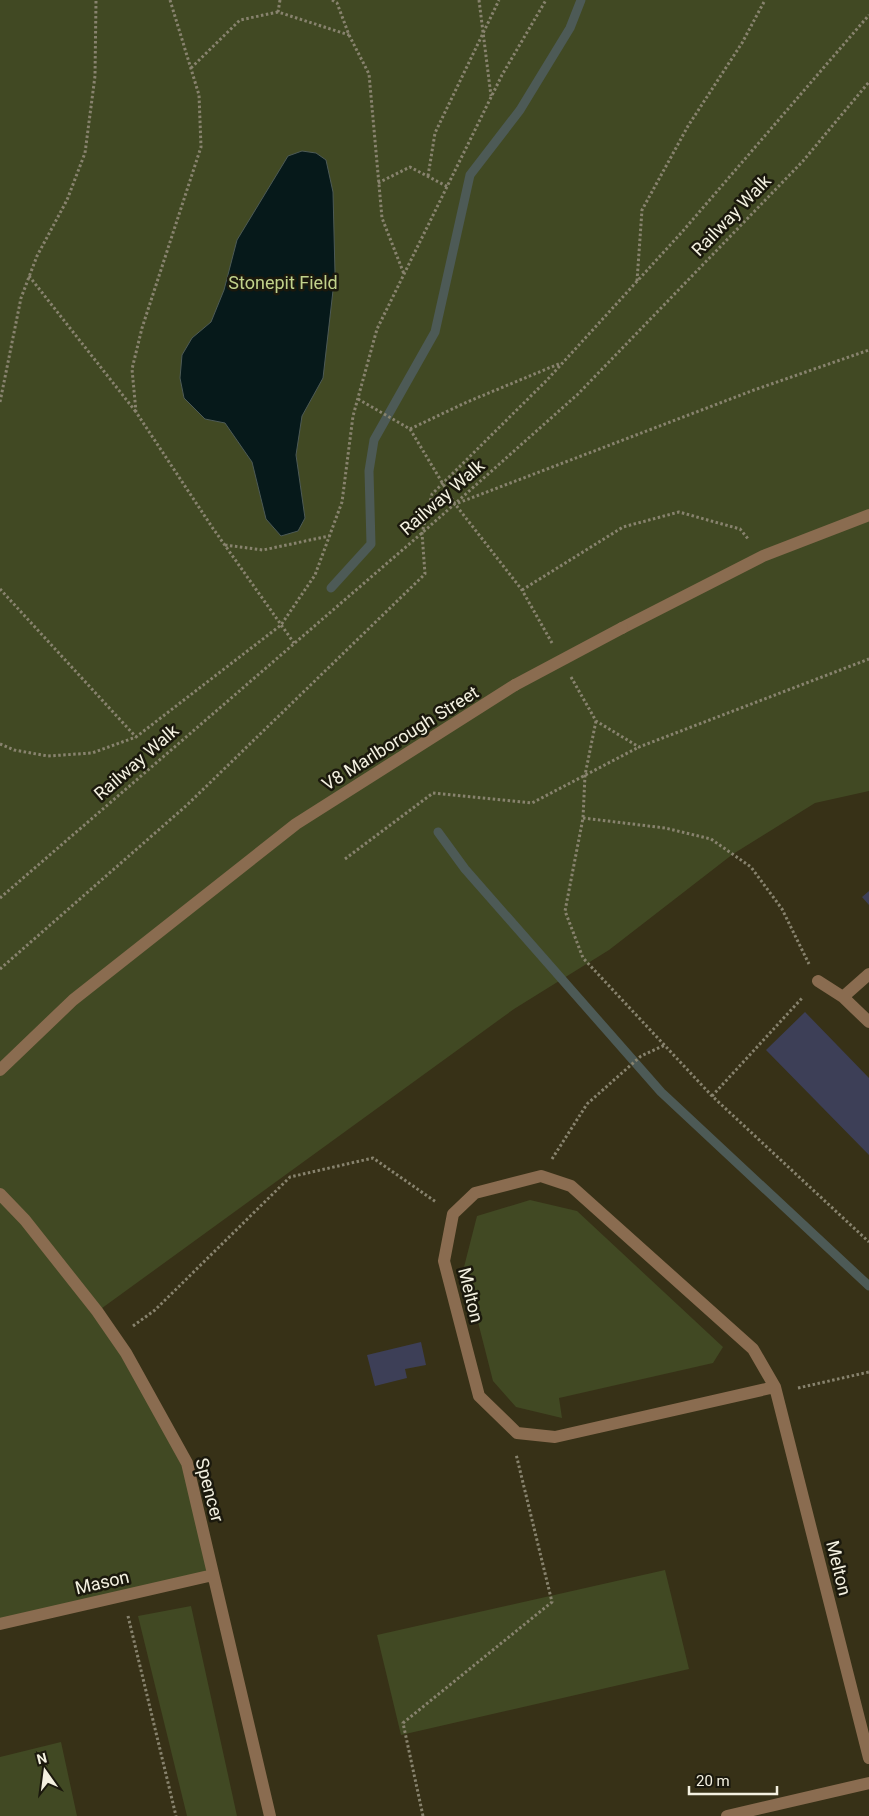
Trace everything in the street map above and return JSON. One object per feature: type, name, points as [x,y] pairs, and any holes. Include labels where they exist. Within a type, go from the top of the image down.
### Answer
[{"type":"street","name":"V8 Marlborough Street","points":[[0,1070],[73,1000],[296,824],[515,686],[622,628],[763,556],[869,515]]},
{"type":"street","points":[[843,998],[869,974]]},
{"type":"street","points":[[818,981],[843,998],[869,1022]]},
{"type":"street","points":[[453,1214],[475,1193],[541,1176]]},
{"type":"street","name":"Melton","points":[[541,1176],[571,1186],[753,1349],[775,1387],[869,1758]]},
{"type":"street","name":"Spencer","points":[[0,1194],[26,1220],[116,1338],[187,1462],[270,1816]]},
{"type":"street","name":"Melton","points":[[453,1214],[444,1261],[479,1396],[517,1433]]},
{"type":"street","points":[[517,1433],[555,1437],[775,1387]]},
{"type":"street","name":"Mason","points":[[0,1624],[213,1575]]},
{"type":"street","points":[[727,1816],[869,1783]]},
{"type":"path","points":[[0,402],[21,298],[37,256],[68,200],[85,152],[95,76],[96,0]]},
{"type":"path","points":[[136,412],[132,369],[142,328],[201,147],[199,95],[170,0]]},
{"type":"path","points":[[278,12],[280,0]]},
{"type":"path","points":[[332,0],[338,3],[349,35],[369,74],[382,218],[405,274]]},
{"type":"path","points":[[479,0],[491,97]]},
{"type":"path","points":[[428,176],[435,133],[499,0]]},
{"type":"path","points":[[0,744],[14,750],[48,756],[92,753],[136,737],[281,625],[315,575],[342,502],[353,416],[377,329],[502,74],[546,0]]},
{"type":"path","points":[[636,282],[642,210],[688,126],[742,43],[765,0]]},
{"type":"path","points":[[191,68],[240,20],[278,12],[349,35]]},
{"type":"path","points":[[0,969],[187,805],[425,574],[422,533],[432,494],[564,362],[848,43],[869,15]]},
{"type":"path","name":"Railway Walk","points":[[0,898],[422,533],[585,387],[803,161],[869,82]]},
{"type":"path","points":[[378,183],[410,167],[448,187]]},
{"type":"path","points":[[29,276],[136,412],[225,545],[294,643]]},
{"type":"path","points":[[455,504],[754,390],[869,350]]},
{"type":"path","points":[[410,429],[467,402],[564,362]]},
{"type":"path","points":[[358,399],[410,429],[455,504],[522,590],[556,651]]},
{"type":"path","points":[[522,590],[623,527],[679,512],[740,529],[763,556]]},
{"type":"path","points":[[225,545],[263,550],[330,536]]},
{"type":"path","points":[[0,589],[136,737]]},
{"type":"path","points":[[345,859],[433,793],[532,802],[639,747],[869,660]]},
{"type":"path","points":[[566,668],[596,721],[639,747]]},
{"type":"path","points":[[596,721],[585,775],[583,818],[565,911],[583,958],[712,1096],[869,1242]]},
{"type":"path","points":[[583,818],[665,828],[712,839],[751,867],[782,909],[818,981],[712,1096]]},
{"type":"path","points":[[541,1176],[587,1104],[641,1056],[664,1044]]},
{"type":"path","points":[[116,1338],[155,1310],[290,1177],[373,1158],[453,1214]]},
{"type":"path","points":[[775,1387],[802,1388],[869,1372]]},
{"type":"path","points":[[423,1816],[403,1723],[552,1602],[516,1459],[517,1433]]},
{"type":"path","points":[[123,1596],[176,1816]]},
{"type":"green space","name":"Stonepit Field","points":[[0,0],[869,0],[869,791],[815,803],[733,854],[609,950],[514,1009],[98,1311],[187,1463],[213,1575],[0,1624]]},
{"type":"green space","points":[[530,1200],[577,1211],[723,1347],[713,1363],[559,1398],[562,1418],[516,1407],[493,1381],[464,1267],[477,1216]]},
{"type":"green space","points":[[665,1570],[689,1669],[401,1735],[377,1635]]},
{"type":"green space","points":[[191,1606],[237,1816],[187,1816],[138,1616]]},
{"type":"green space","points":[[61,1742],[77,1816],[0,1816],[0,1757]]},
{"type":"shaded area","points":[[302,151],[316,153],[326,160],[333,192],[335,273],[323,378],[302,416],[296,455],[305,518],[298,531],[281,536],[266,519],[252,462],[225,423],[205,419],[184,398],[180,378],[182,355],[192,338],[211,322],[224,290],[237,240],[288,156]]},
{"type":"building","points":[[869,891],[869,905],[862,897]]},
{"type":"building","points":[[805,1012],[869,1078],[869,1155],[766,1050]]},
{"type":"building","points":[[421,1342],[426,1365],[405,1369],[407,1378],[375,1386],[367,1355]]},
{"type":"waterway","points":[[331,588],[371,544],[369,471],[374,440],[435,332],[470,175],[520,110],[570,28],[581,0]]},
{"type":"waterway","points":[[438,832],[465,869],[661,1092],[869,1286]]}]
